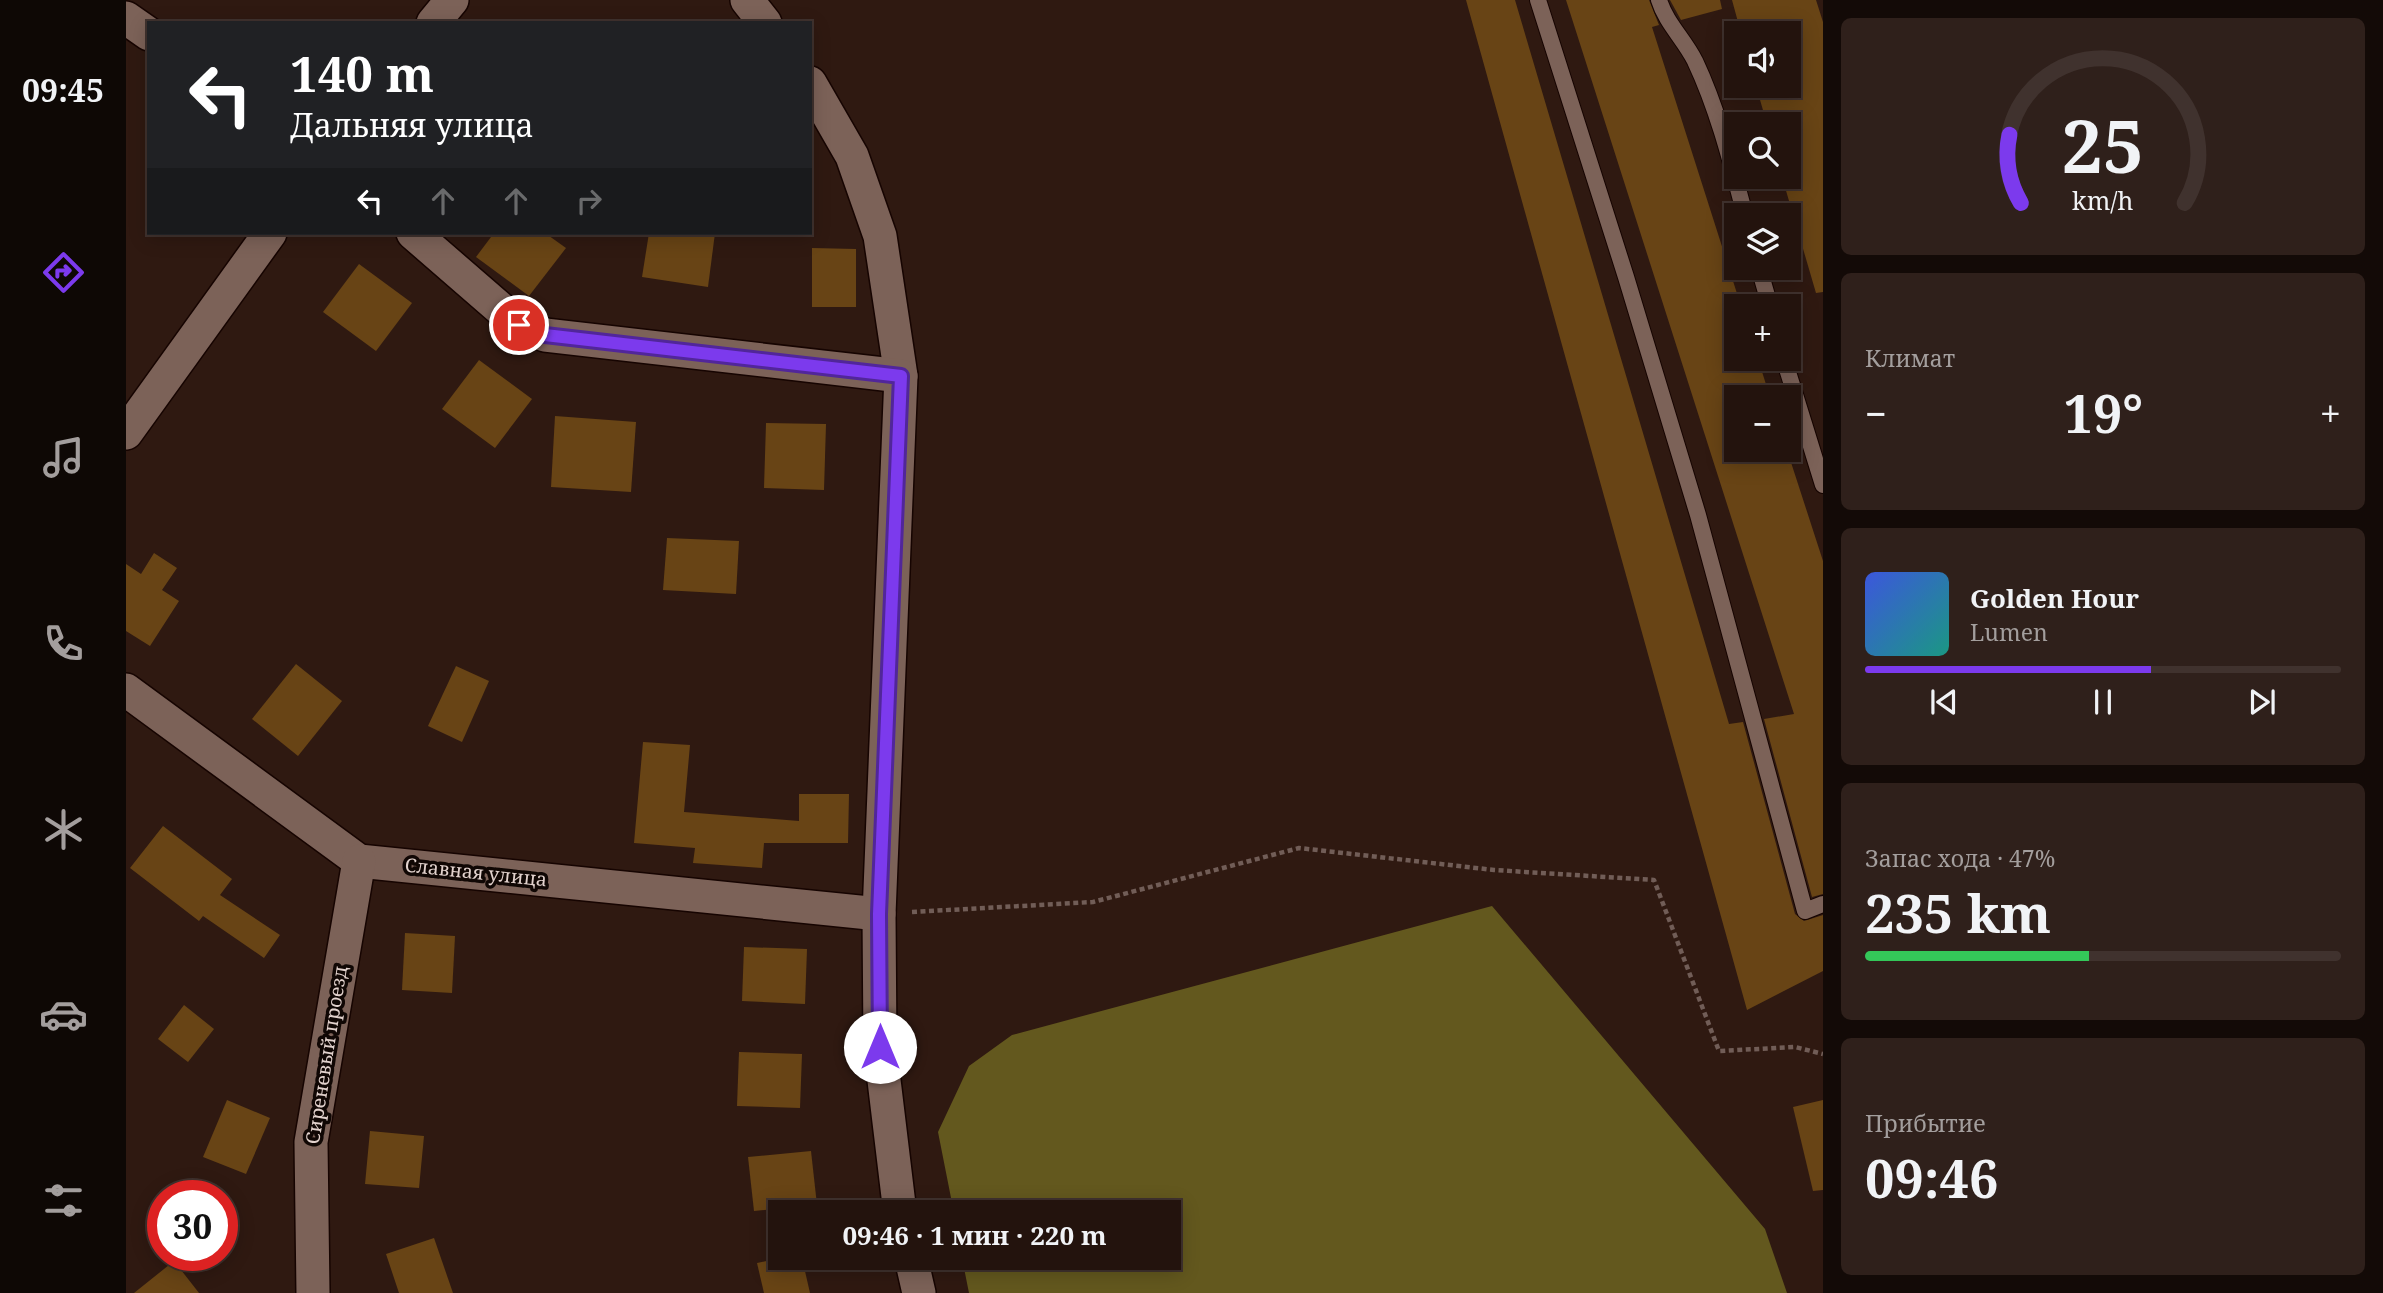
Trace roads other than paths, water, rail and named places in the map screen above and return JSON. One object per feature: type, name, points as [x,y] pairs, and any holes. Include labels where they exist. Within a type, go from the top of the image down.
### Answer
[{"type":"street","points":[[435,21],[452,0]]},
{"type":"street","points":[[747,0],[763,21]]},
{"type":"street","points":[[126,18],[147,33]]},
{"type":"street","points":[[812,86],[852,156],[880,236],[901,376],[879,914],[880,1047],[898,1200]]},
{"type":"street","points":[[126,433],[269,235]]},
{"type":"street","points":[[414,235],[519,325],[545,335],[901,376]]},
{"type":"street","points":[[126,690],[359,860]]},
{"type":"street","name":"Славная улица","points":[[359,860],[879,914]]},
{"type":"street","name":"Сиреневый проезд","points":[[313,1293],[311,1142],[359,860]]},
{"type":"street","points":[[914,1270],[919,1293]]},
{"type":"lane","points":[[1538,0],[1698,515],[1805,911],[1823,904]]},
{"type":"lane","points":[[1659,0],[1662,11],[1693,57],[1716,110],[1742,203]]},
{"type":"lane","points":[[1788,371],[1823,485]]}]
